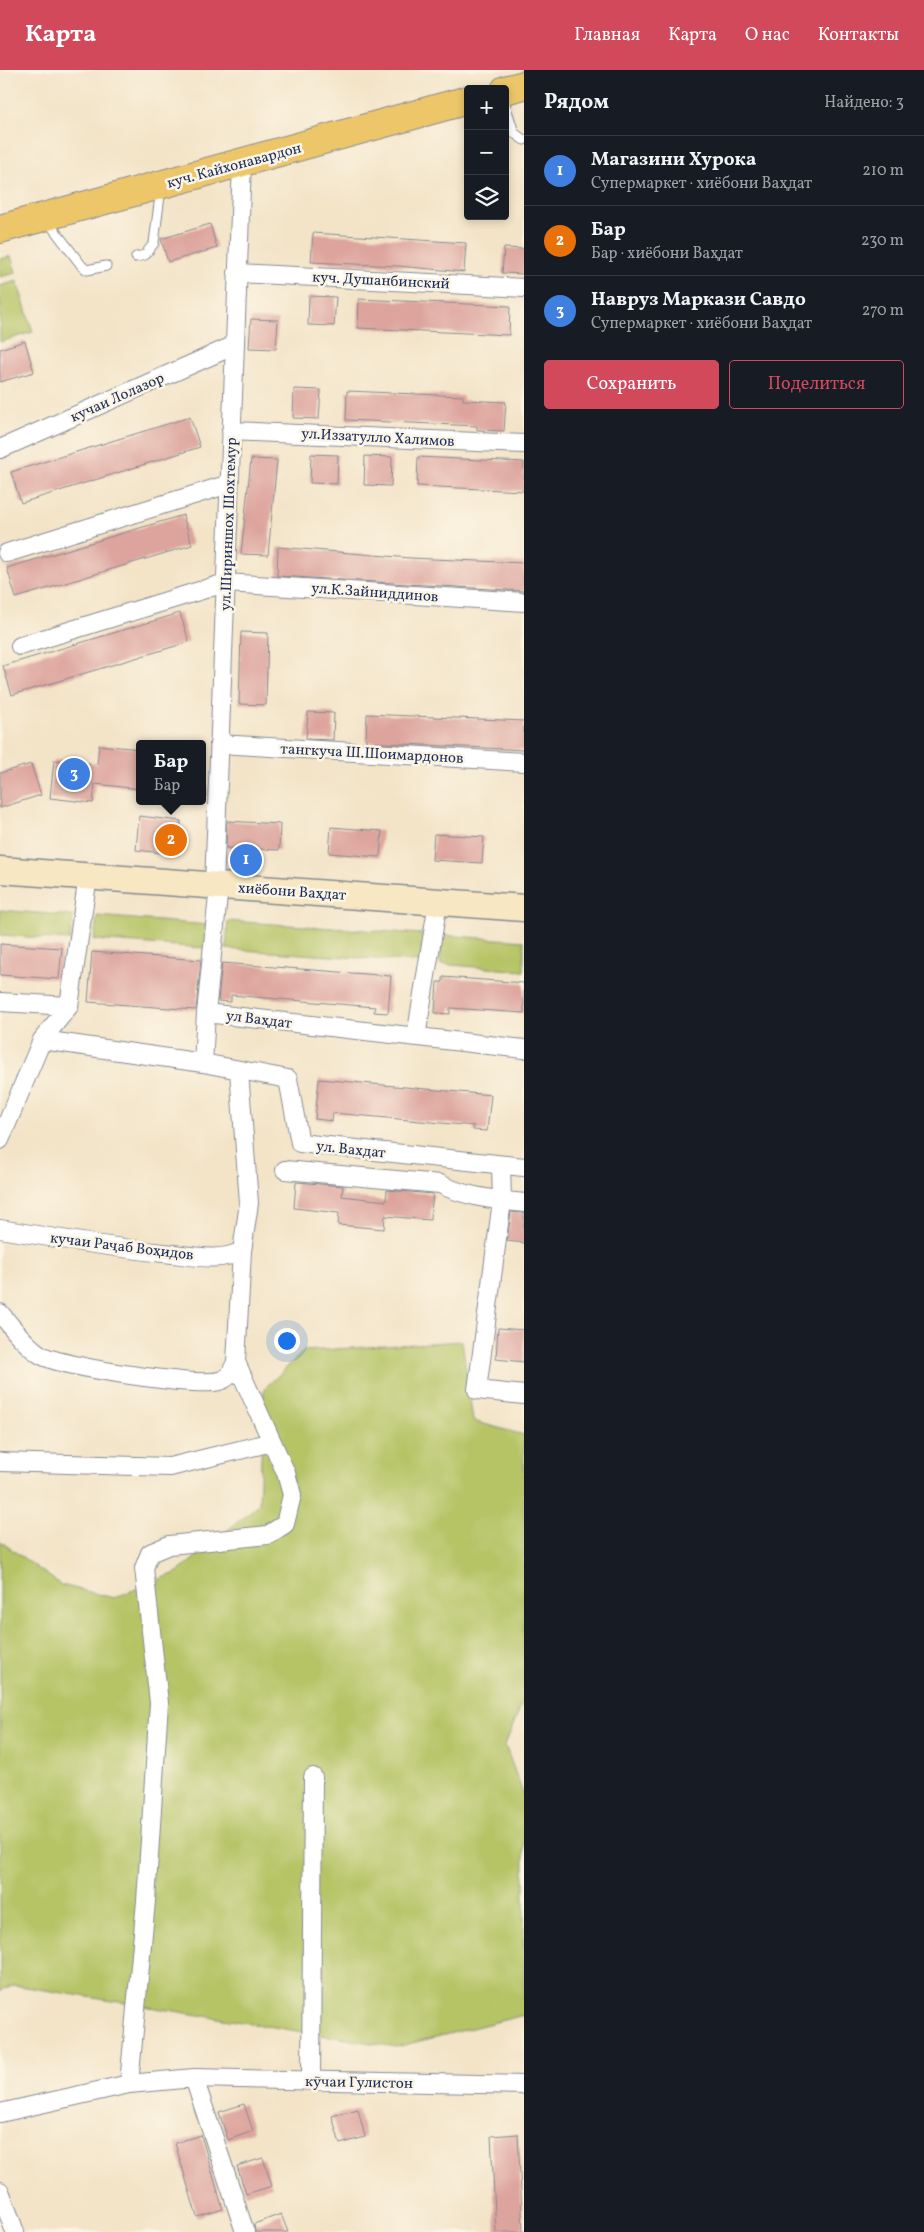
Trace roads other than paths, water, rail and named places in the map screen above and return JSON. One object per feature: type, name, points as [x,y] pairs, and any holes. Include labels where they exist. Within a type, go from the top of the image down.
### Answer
[{"type":"main road","points":[[509,89],[524,85]]},
{"type":"main road","name":"куч. Кайхонавардон","points":[[0,229],[464,101]]},
{"type":"main road","name":"хиёбони Ваҳдат","points":[[0,870],[524,908]]},
{"type":"street","name":"ул.Шириншох Шохтемур","points":[[216,886],[219,744],[242,163]]},
{"type":"street","name":"куч. Душанбинский","points":[[238,273],[524,288]]},
{"type":"street","name":"кучаи Лолазор","points":[[0,449],[235,345]]},
{"type":"street","name":"ул.Иззатулло Халимов","points":[[231,431],[524,444]]},
{"type":"street","points":[[7,554],[229,484]]},
{"type":"street","points":[[20,646],[225,582]]},
{"type":"street","name":"ул.К.Зайниддинов","points":[[225,582],[524,602]]},
{"type":"street","name":"тангкуча Ш.Шоимардонов","points":[[219,744],[524,762]]},
{"type":"street","points":[[0,1140],[42,1040],[69,1006],[88,876]]},
{"type":"street","points":[[206,1013],[216,886]]},
{"type":"street","points":[[416,1037],[438,902]]},
{"type":"street","points":[[0,1002],[69,1006]]},
{"type":"street","name":"ул Ваҳдат","points":[[203,1063],[206,1013],[524,1049]]},
{"type":"street","points":[[42,1040],[203,1063]]},
{"type":"street","name":"ул. Вахдат","points":[[203,1063],[288,1079],[300,1143],[524,1167]]},
{"type":"street","points":[[0,1313],[41,1355],[96,1369],[158,1378],[218,1382],[228,1377],[236,1362],[242,1251],[249,1203],[239,1071]]},
{"type":"street","points":[[501,1165],[502,1201],[477,1390],[524,1395]]},
{"type":"street","points":[[285,1170],[440,1184],[450,1189],[502,1201],[524,1203]]},
{"type":"street","name":"кучаи Раҷаб Воҳидов","points":[[0,1229],[108,1247],[208,1257],[231,1257],[242,1251]]},
{"type":"street","points":[[130,2084],[146,1901],[159,1703],[144,1568],[150,1553],[169,1545],[268,1535],[285,1524],[292,1495],[286,1473],[236,1362]]},
{"type":"street","points":[[0,1462],[170,1467],[272,1442]]},
{"type":"street","points":[[310,2081],[313,1777]]},
{"type":"street","points":[[194,2078],[245,2232]]},
{"type":"street","name":"кӯчаи Гулистон","points":[[0,2113],[130,2084],[194,2078],[524,2085]]},
{"type":"street","points":[[0,2191],[15,2232]]},
{"type":"lane","points":[[509,117],[514,133],[524,140]]},
{"type":"lane","points":[[136,257],[150,250],[154,243],[161,185]]},
{"type":"lane","points":[[44,217],[87,270],[106,266]]},
{"type":"place","name":"Навруз Маркази Савдо","points":[[74,774]]},
{"type":"place","name":"Бар","points":[[171,840]]},
{"type":"place","name":"Магазини Хурока","points":[[246,860]]}]
